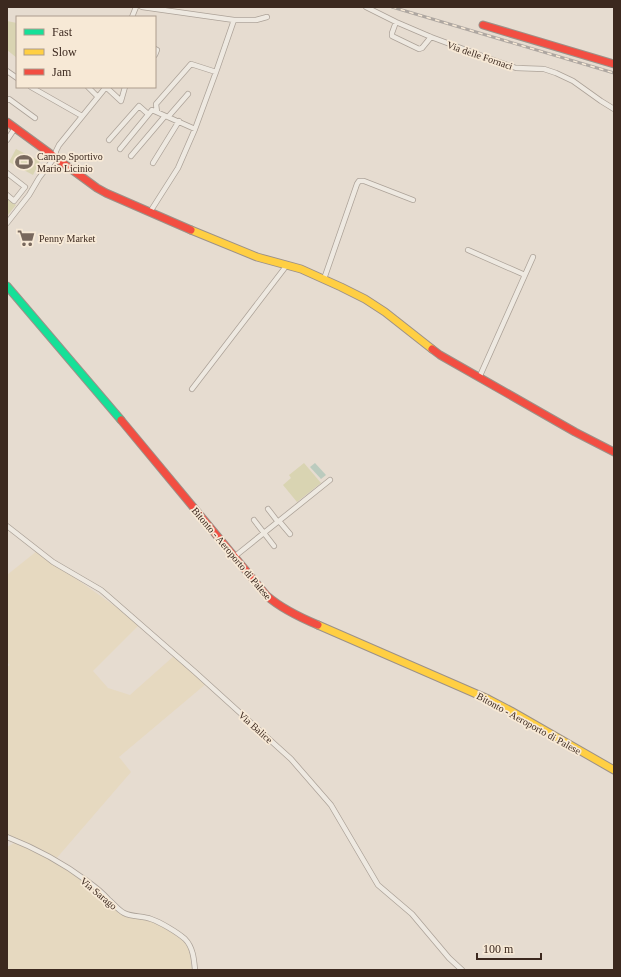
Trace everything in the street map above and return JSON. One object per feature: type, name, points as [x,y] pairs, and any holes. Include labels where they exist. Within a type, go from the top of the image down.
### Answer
[{"type":"main road","points":[[483,25],[614,64]]},
{"type":"main road","points":[[7,122],[106,193],[262,259],[302,269],[366,300],[391,317],[440,355],[575,432],[614,452]]},
{"type":"main road","name":"Bitonto - Aeroporto di Palese","points":[[7,286],[125,424],[267,596],[283,609],[488,699],[614,770]]},
{"type":"street","points":[[142,7],[234,20],[256,20],[267,17]]},
{"type":"street","name":"Via delle Fornaci","points":[[366,7],[431,37],[516,68],[544,69],[556,73],[573,81],[601,101],[614,108]]},
{"type":"street","points":[[150,212],[178,168],[195,129],[234,20]]},
{"type":"street","points":[[396,22],[392,36],[419,49],[422,48],[431,37]]},
{"type":"street","points":[[157,112],[156,104],[191,64],[216,72]]},
{"type":"street","points":[[7,71],[16,77]]},
{"type":"street","points":[[33,88],[82,116]]},
{"type":"street","points":[[89,88],[98,96]]},
{"type":"street","points":[[7,223],[29,195],[39,178],[55,157],[59,145],[105,88]]},
{"type":"street","points":[[107,88],[121,101],[125,88]]},
{"type":"street","points":[[131,156],[188,94]]},
{"type":"street","points":[[7,100],[9,99],[35,118]]},
{"type":"street","points":[[109,140],[139,106],[148,114]]},
{"type":"street","points":[[120,149],[152,110],[195,129]]},
{"type":"street","points":[[153,163],[178,121]]},
{"type":"street","points":[[7,140],[15,128]]},
{"type":"street","points":[[7,173],[25,187],[14,201],[7,195]]},
{"type":"street","points":[[324,279],[359,181],[364,181],[413,200]]},
{"type":"street","points":[[468,250],[525,275]]},
{"type":"street","points":[[479,378],[534,257]]},
{"type":"street","points":[[192,389],[287,265]]},
{"type":"street","points":[[234,557],[330,480]]},
{"type":"street","points":[[268,509],[290,534]]},
{"type":"street","points":[[254,520],[274,546]]},
{"type":"street","name":"Via Balice","points":[[7,526],[53,562],[108,596],[291,759],[331,805],[378,885],[412,914],[449,958],[462,970]]},
{"type":"street","name":"Via Sarago","points":[[7,837],[50,857],[88,881],[124,913],[151,919],[173,930],[187,941],[192,948],[195,970]]},
{"type":"shaded area","points":[[7,21],[16,23],[16,57],[7,50]]},
{"type":"shaded area","name":"Campo Sportivo Mario Licinio","points":[[16,149],[40,161],[33,175],[9,162]]},
{"type":"shaded area","points":[[7,198],[16,205],[7,216]]},
{"type":"shaded area","points":[[304,463],[321,483],[297,502],[283,485],[291,478],[289,475]]},
{"type":"shaded area","points":[[315,463],[326,475],[321,479],[310,467]]},
{"type":"shaded area","points":[[37,551],[140,624],[93,671],[108,688],[130,695],[175,655],[207,683],[119,757],[131,772],[55,860],[105,897],[118,911],[147,919],[161,925],[183,939],[188,945],[192,970],[7,970],[7,847],[16,842],[7,838],[7,667],[10,665],[7,662],[7,575]]},
{"type":"railway","points":[[392,7],[614,73]]},
{"type":"traffic: fast","points":[[7,286],[121,420]]},
{"type":"traffic: slow","points":[[191,230],[257,257],[301,269],[341,287],[365,299],[385,312],[432,349]]},
{"type":"traffic: slow","points":[[318,625],[488,699],[614,770]]},
{"type":"traffic: jam","points":[[483,25],[614,64]]},
{"type":"traffic: jam","points":[[7,122],[97,188],[191,230]]},
{"type":"traffic: jam","points":[[432,349],[575,432],[614,452]]},
{"type":"traffic: jam","points":[[121,420],[267,596],[291,612],[318,625]]},
{"type":"place","name":"Campo Sportivo Mario Licinio","points":[[24,162]]},
{"type":"place","name":"Penny Market","points":[[26,238]]}]
